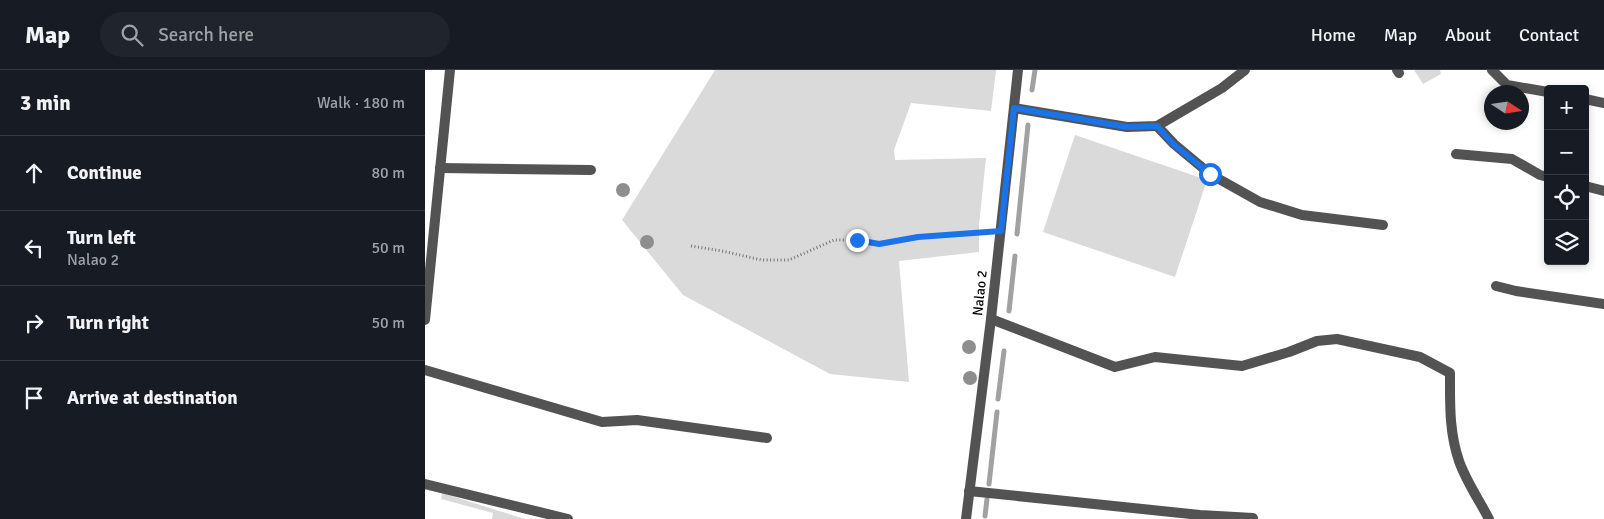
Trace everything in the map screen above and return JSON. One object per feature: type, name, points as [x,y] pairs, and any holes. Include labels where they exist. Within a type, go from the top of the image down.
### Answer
[{"type":"street","points":[[425,320],[426,289],[450,70]]},
{"type":"street","name":"Nalao 2","points":[[966,519],[991,319],[1018,70]]},
{"type":"street","points":[[1014,108],[1127,127],[1157,126],[1222,88],[1245,70]]},
{"type":"street","points":[[1492,70],[1507,85],[1544,91]]},
{"type":"street","points":[[1589,100],[1604,103]]},
{"type":"street","points":[[1157,126],[1173,144],[1210,174],[1259,202],[1302,215],[1383,225]]},
{"type":"street","points":[[1456,154],[1512,159],[1544,176]]},
{"type":"street","points":[[440,168],[591,170]]},
{"type":"street","points":[[1589,187],[1604,191]]},
{"type":"street","points":[[1496,286],[1516,291],[1604,304]]},
{"type":"street","points":[[991,319],[1115,367],[1155,357],[1242,366],[1289,352],[1317,341],[1337,339],[1420,357],[1450,373],[1453,437],[1460,462],[1489,519]]},
{"type":"street","points":[[425,370],[602,422],[637,420],[767,438]]},
{"type":"street","points":[[425,484],[568,519]]},
{"type":"street","points":[[969,491],[1200,517],[1253,518]]},
{"type":"path","points":[[691,246],[762,260],[789,260],[834,240],[857,240],[879,244],[918,237],[1001,231]]},
{"type":"shaded area","points":[[715,70],[996,70],[991,111],[911,103],[894,150],[895,160],[986,158],[979,225],[979,252],[899,261],[909,382],[830,374],[683,295],[622,220]]},
{"type":"shaded area","points":[[1414,70],[1440,70],[1441,74],[1423,84]]},
{"type":"shaded area","points":[[1075,135],[1207,180],[1175,277],[1043,232]]},
{"type":"shaded area","points":[[442,493],[525,519],[492,519],[493,513],[441,499]]},
{"type":"waterway","points":[[1032,90],[1035,70]]},
{"type":"waterway","points":[[1017,234],[1028,125]]},
{"type":"waterway","points":[[1009,311],[1015,256]]},
{"type":"waterway","points":[[998,399],[1004,351]]},
{"type":"waterway","points":[[989,484],[997,412]]},
{"type":"waterway","points":[[985,516],[987,499]]},
{"type":"route","points":[[857,240],[879,244],[918,237],[1001,231],[1014,108],[1127,127],[1157,126],[1173,144],[1210,174]]}]
